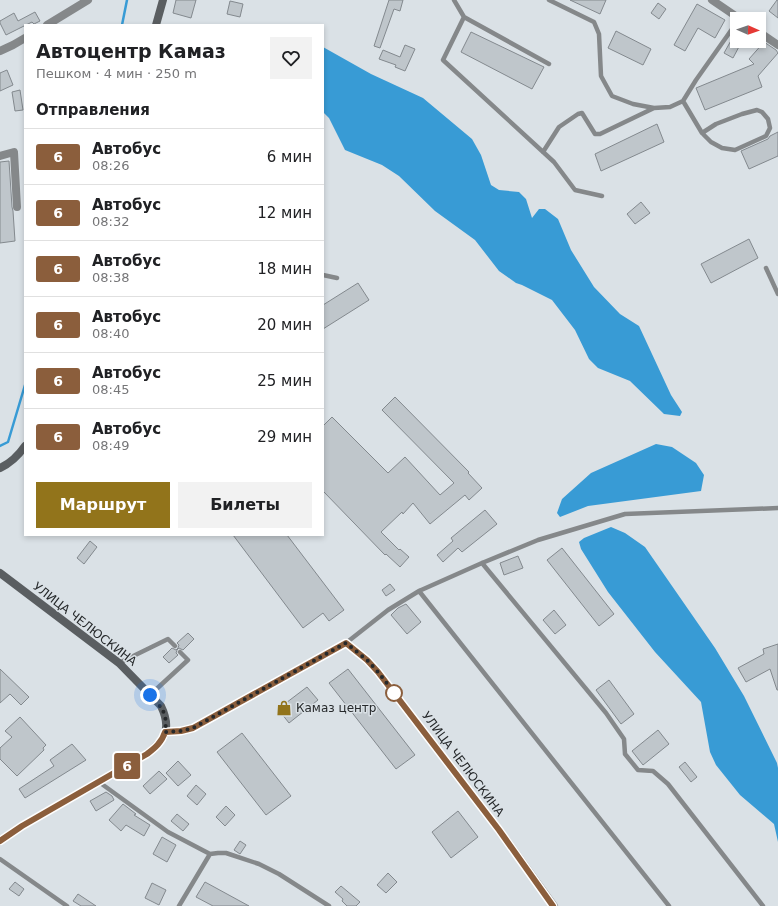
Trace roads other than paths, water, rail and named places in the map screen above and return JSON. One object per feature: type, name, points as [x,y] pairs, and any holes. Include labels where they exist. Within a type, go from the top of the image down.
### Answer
[{"type":"street","points":[[49,24],[88,0]]},
{"type":"street","points":[[156,24],[162,0]]},
{"type":"street","points":[[712,0],[730,13]]},
{"type":"street","points":[[766,37],[778,46]]},
{"type":"street","points":[[0,52],[24,39]]},
{"type":"street","points":[[0,156],[14,152],[18,207]]},
{"type":"street","points":[[0,468],[17,457],[24,447]]},
{"type":"street","name":"УЛИЦА ЧЕЛЮСКИНА","points":[[0,573],[119,663],[161,706],[166,723],[165,732]]},
{"type":"street","name":"УЛИЦА ЧЕЛЮСКИНА","points":[[346,643],[367,660],[378,672],[499,830],[554,906]]},
{"type":"street","points":[[0,841],[22,826],[147,754],[158,745],[165,732]]},
{"type":"lane","points":[[454,0],[464,17],[549,64]]},
{"type":"lane","points":[[549,0],[594,22],[599,34],[601,76],[612,96],[634,104],[654,108],[670,107],[683,101],[730,32]]},
{"type":"lane","points":[[464,17],[443,60],[554,162],[575,190],[602,196]]},
{"type":"lane","points":[[683,101],[702,133],[711,142],[722,148],[735,150],[766,136],[770,128],[768,119],[762,112],[757,110],[716,124],[702,133]]},
{"type":"lane","points":[[543,152],[559,127],[578,114],[582,114],[595,134],[600,134],[654,108]]},
{"type":"lane","points":[[766,268],[778,294]]},
{"type":"lane","points":[[324,275],[337,278]]},
{"type":"lane","points":[[165,732],[181,731],[193,728],[346,643],[388,610],[419,591],[538,540],[625,514],[778,508]]},
{"type":"lane","points":[[482,563],[606,713],[624,739],[625,754],[638,770],[653,771],[668,784],[763,906]]},
{"type":"lane","points":[[419,591],[669,906]]},
{"type":"lane","points":[[119,663],[168,639],[174,646]]},
{"type":"lane","points":[[150,695],[188,660],[180,652]]},
{"type":"lane","points":[[99,782],[168,832],[210,854],[226,853],[259,864],[279,874],[329,906]]},
{"type":"lane","points":[[178,906],[210,854]]},
{"type":"lane","points":[[0,859],[67,906]]},
{"type":"water","points":[[324,48],[371,74],[423,98],[472,139],[481,155],[491,185],[499,190],[519,192],[526,199],[532,218],[539,209],[545,209],[558,219],[571,250],[594,287],[620,314],[639,326],[671,395],[682,412],[680,416],[664,414],[630,381],[598,368],[589,359],[575,330],[552,300],[516,283],[499,271],[475,240],[435,211],[399,176],[382,165],[345,150],[329,118],[324,113]]},
{"type":"water","points":[[656,444],[672,447],[696,463],[704,475],[701,491],[588,506],[560,517],[557,513],[562,499],[591,473]]},
{"type":"water","points":[[611,527],[625,533],[645,547],[715,648],[744,696],[777,763],[778,842],[774,824],[740,795],[716,765],[710,752],[701,702],[655,652],[608,592],[581,549],[579,542],[584,538]]},
{"type":"waterway","points":[[122,24],[127,0]]},
{"type":"waterway","points":[[0,446],[8,442],[24,388]]},
{"type":"place","name":"Камаз центр","points":[[284,708]]}]
